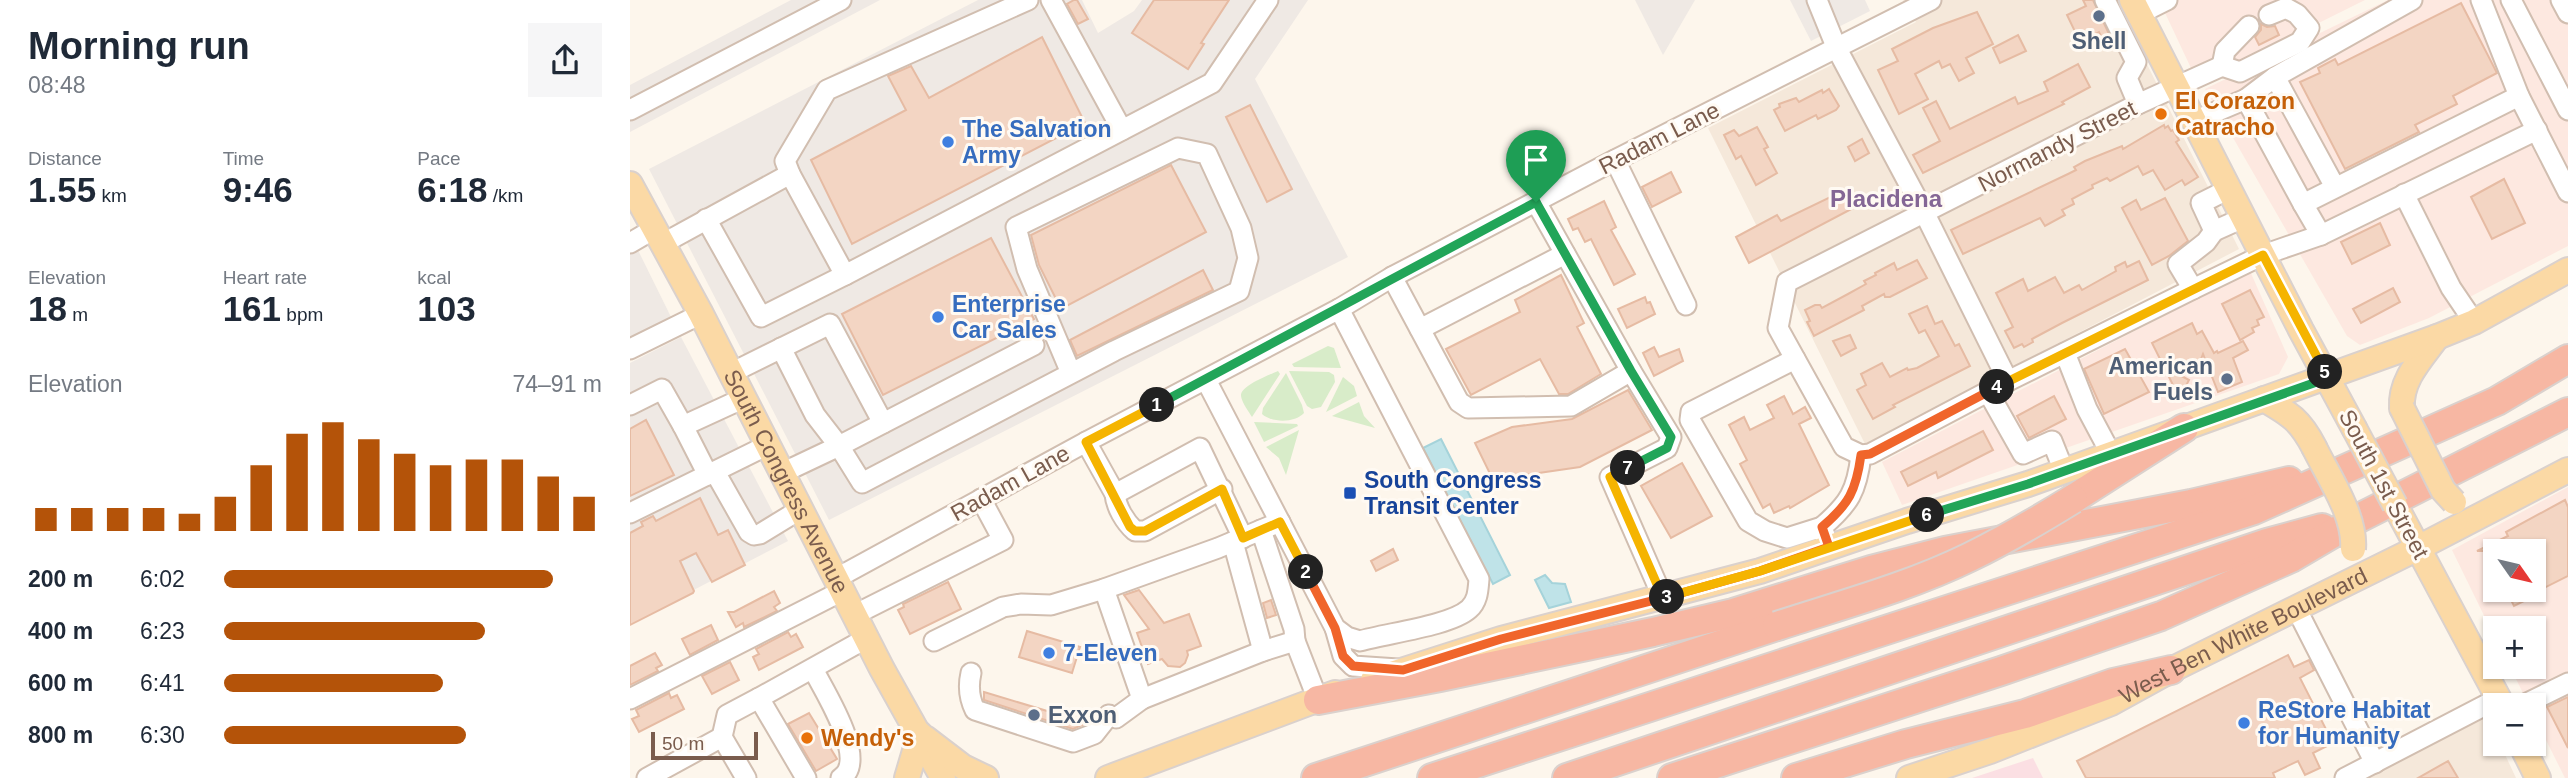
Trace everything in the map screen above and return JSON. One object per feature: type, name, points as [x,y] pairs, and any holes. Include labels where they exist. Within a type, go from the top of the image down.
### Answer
[{"type":"highway","points":[[1432,778],[2254,510],[2497,401],[2568,359]]},
{"type":"highway","points":[[1672,778],[2161,616],[2291,558],[2359,518],[2568,412]]},
{"type":"highway","points":[[1316,778],[1897,587],[1967,559],[2022,530],[2184,428]]},
{"type":"highway","points":[[1318,700],[1440,677],[1720,616],[1871,570],[1945,551],[2191,504],[2340,470]]},
{"type":"highway","points":[[1567,778],[2267,543],[2359,518]]},
{"type":"highway","points":[[1796,778],[1906,744],[2025,714],[2113,683],[2171,670]]},
{"type":"main road","name":"South 1st Street","points":[[2136,7],[2263,255],[2496,693]]},
{"type":"main road","name":"South Congress Avenue","points":[[631,190],[642,239],[701,314],[839,585],[943,778]]},
{"type":"main road","points":[[1108,778],[1403,670],[1501,639],[1760,571],[1825,537],[2064,471],[2437,337],[2474,321],[2568,270]]},
{"type":"main road","points":[[2437,337],[2406,381],[2401,394],[2402,408],[2443,490],[2454,502],[2471,509],[2491,510]]},
{"type":"main road","points":[[2264,399],[2292,415],[2304,428],[2350,519],[2355,536],[2353,549],[2334,589]]},
{"type":"main road","name":"West Ben White Boulevard","points":[[1925,776],[2111,703],[2171,670],[2418,548],[2568,470]]},
{"type":"main road","points":[[907,778],[920,734],[963,767],[986,778]]},
{"type":"main road","points":[[2527,756],[2538,778]]},
{"type":"street","points":[[630,110],[841,0]]},
{"type":"street","points":[[845,275],[785,161],[827,90],[1028,0]]},
{"type":"street","points":[[1051,0],[1122,130]]},
{"type":"street","points":[[706,219],[761,317],[1212,83],[1268,0]]},
{"type":"street","points":[[1816,0],[1837,49],[1925,214],[2008,381]]},
{"type":"street","name":"Radam Lane","points":[[630,699],[839,585],[981,499],[1339,309],[1392,277],[1615,160],[1931,0]]},
{"type":"street","points":[[2105,0],[2136,62]]},
{"type":"street","points":[[2136,7],[2167,0]]},
{"type":"street","points":[[2194,121],[2246,99],[2275,77],[2412,0]]},
{"type":"street","points":[[2482,0],[2519,96],[2568,192]]},
{"type":"street","points":[[2511,0],[2568,110]]},
{"type":"street","points":[[2561,0],[2568,13]]},
{"type":"street","points":[[2249,67],[2240,36],[2225,51],[2222,66],[2240,72],[2300,42],[2309,28],[2297,14],[2286,8],[2269,15]]},
{"type":"street","points":[[2138,104],[2127,78],[2136,62],[2157,48]]},
{"type":"street","name":"Normandy Street","points":[[1795,359],[1778,328],[1787,282],[2176,85],[2222,66]]},
{"type":"street","points":[[2275,77],[2335,187]]},
{"type":"street","points":[[2302,204],[2519,96]]},
{"type":"street","points":[[2246,99],[2321,235]]},
{"type":"street","points":[[1866,454],[1858,482],[1825,537],[1787,538],[1765,531],[1748,521],[1690,420],[1691,412],[1795,359],[1844,447],[1866,454],[2263,255],[2321,235],[2537,130]]},
{"type":"street","points":[[782,348],[815,415],[839,446],[862,483],[1071,373],[1239,291],[1248,258],[1241,228],[1207,154],[1178,148],[1016,227],[1027,269],[1071,373]]},
{"type":"street","points":[[1615,160],[1686,305]]},
{"type":"street","points":[[642,239],[706,219],[790,174]]},
{"type":"street","points":[[2214,231],[2202,203],[2229,189]]},
{"type":"street","points":[[2404,194],[2451,288],[2474,321]]},
{"type":"street","points":[[1536,202],[1671,437],[1667,448],[1610,477],[1663,598]]},
{"type":"street","points":[[2193,289],[2178,264],[2206,242],[2214,231],[2244,218]]},
{"type":"street","points":[[1420,329],[1565,254]]},
{"type":"street","points":[[1392,277],[1459,402],[1468,408],[1571,406],[1631,371]]},
{"type":"street","points":[[1335,628],[1347,637],[1360,641],[1456,618],[1471,607],[1478,595],[1479,579],[1339,309]]},
{"type":"street","points":[[630,349],[701,314]]},
{"type":"street","points":[[731,373],[830,324],[883,423]]},
{"type":"street","points":[[782,473],[1034,345]]},
{"type":"street","points":[[2066,353],[2087,409],[2111,454]]},
{"type":"street","points":[[1206,380],[1335,628],[1343,656],[1353,666],[1403,670]]},
{"type":"street","points":[[630,405],[662,389],[682,426],[749,532],[760,534],[801,509]]},
{"type":"street","points":[[1988,392],[2023,454],[2052,441],[2064,471]]},
{"type":"street","points":[[682,426],[744,398]]},
{"type":"street","points":[[1086,442],[1115,494],[1115,500],[1135,531],[1145,531],[1222,489]]},
{"type":"street","points":[[630,513],[768,445]]},
{"type":"street","points":[[1115,494],[1200,448],[1294,629],[1295,641],[1318,700]]},
{"type":"street","points":[[855,615],[1003,540],[981,499]]},
{"type":"street","points":[[934,641],[1003,607],[1021,604],[1051,605],[1104,589],[1280,522]]},
{"type":"street","points":[[1246,537],[1263,651]]},
{"type":"street","points":[[1104,589],[1142,699]]},
{"type":"street","points":[[2296,608],[2375,763]]},
{"type":"street","points":[[746,778],[722,737],[727,715],[867,638]]},
{"type":"street","points":[[971,673],[971,702],[975,710],[1073,742],[1094,734],[1113,716],[1142,699],[1295,641]]},
{"type":"street","points":[[813,669],[849,743],[850,760],[845,775],[841,778]]},
{"type":"street","points":[[2546,693],[2568,682]]},
{"type":"street","points":[[759,698],[806,778]]},
{"type":"street","points":[[2345,778],[2483,711]]},
{"type":"street","points":[[647,778],[722,737]]},
{"type":"shaded area","points":[[791,0],[880,0],[630,132],[630,85]]},
{"type":"shaded area","points":[[978,0],[1082,0],[1098,33],[1134,11],[1142,0],[1308,0],[1255,79],[1348,257],[829,520],[649,169]]},
{"type":"shaded area","points":[[1635,0],[1695,0],[1663,55]]},
{"type":"shaded area","points":[[1790,0],[1865,0],[1870,11],[1811,41]]},
{"type":"shaded area","points":[[1903,0],[2115,0],[2239,249],[1865,444],[1708,128],[1916,22]]},
{"type":"shaded area","points":[[2159,0],[2365,0],[2198,83]]},
{"type":"shaded area","points":[[2388,0],[2568,0],[2568,246],[2429,318],[2360,345],[2347,336],[2205,89]]},
{"type":"shaded area","points":[[630,234],[672,319],[630,340]]},
{"type":"shaded area","points":[[2250,271],[2288,357],[2279,374],[1902,505],[1882,462]]},
{"type":"shaded area","points":[[681,337],[788,541],[630,623],[630,363]]},
{"type":"shaded area","points":[[2568,487],[2568,778],[2565,778],[2546,740],[2546,693],[2523,693],[2516,679],[2546,679],[2546,616],[2484,616],[2452,550]]},
{"type":"shaded area","points":[[2480,703],[2483,709],[2483,756],[2506,756],[2516,778],[2341,778]]},
{"type":"shaded area","points":[[2033,758],[2043,778],[1972,778]]},
{"type":"green space","points":[[1328,346],[1334,348],[1341,368],[1294,367],[1292,364]]},
{"type":"green space","points":[[1278,371],[1280,374],[1252,417],[1243,402],[1242,392],[1256,381]]},
{"type":"green space","points":[[1289,371],[1329,372],[1334,375],[1335,382],[1321,407],[1312,409],[1307,406]]},
{"type":"green space","points":[[1286,373],[1304,413],[1289,420],[1266,417],[1262,414],[1263,408]]},
{"type":"green space","points":[[1343,377],[1354,386],[1357,396],[1326,412]]},
{"type":"green space","points":[[1359,402],[1364,416],[1375,428],[1332,416]]},
{"type":"green space","points":[[1254,422],[1297,424],[1298,426],[1264,442]]},
{"type":"green space","points":[[1299,430],[1286,475],[1279,458],[1266,447]]},
{"type":"water","points":[[1441,439],[1510,575],[1493,584],[1423,448]]},
{"type":"water","points":[[1545,575],[1552,583],[1565,584],[1571,602],[1549,608],[1535,580]]},
{"type":"building","points":[[1077,0],[1088,19],[1078,24],[1067,4]]},
{"type":"building","points":[[1154,0],[1229,0],[1201,43],[1204,44],[1188,69],[1132,33]]},
{"type":"building","points":[[2083,0],[2093,0],[2109,34],[2102,38],[2099,32],[2080,42],[2067,15],[2086,6]]},
{"type":"building","points":[[2461,3],[2497,73],[2453,96],[2457,104],[2415,125],[2419,132],[2345,169],[2300,82],[2320,73],[2318,68],[2335,59],[2338,65]]},
{"type":"building","points":[[1977,12],[1993,44],[1966,58],[1974,73],[1959,81],[1950,64],[1942,68],[1939,61],[1915,74],[1928,99],[1899,114],[1878,70],[1898,61],[1892,49],[1933,28]]},
{"type":"building","points":[[2261,24],[2267,27],[2275,26],[2279,35],[2259,45],[2255,37],[2261,30]]},
{"type":"building","points":[[2018,35],[2026,51],[2000,63],[1993,48]]},
{"type":"building","name":"The Salvation Army","points":[[1042,37],[1085,123],[852,244],[811,160],[906,110],[888,76],[911,66],[929,98]]},
{"type":"building","points":[[2078,64],[2090,87],[2062,102],[2064,104],[1923,173],[1913,155],[1940,141],[1923,108],[1936,101],[1950,129],[2015,97],[2018,104],[2048,91],[2044,82]]},
{"type":"building","points":[[1829,89],[1839,106],[1836,110],[1818,119],[1816,115],[1785,131],[1774,110],[1780,107],[1779,104],[1796,98],[1799,102]]},
{"type":"building","points":[[1250,105],[1292,189],[1267,202],[1226,117]]},
{"type":"building","points":[[2164,125],[2165,128],[2168,126],[2173,130],[2179,140],[2176,142],[2198,177],[2185,185],[2182,180],[2165,190],[2153,170],[2143,175],[2138,166],[2110,181],[2107,178],[2092,185],[2093,188],[2072,199],[2074,204],[2062,210],[2065,215],[2045,226],[2040,218],[1963,254],[1951,230],[2076,170],[2074,167],[2085,161],[2122,146],[2123,149]]},
{"type":"building","points":[[1757,127],[1768,147],[1764,149],[1777,173],[1756,185],[1741,156],[1736,159],[1724,135],[1734,130],[1739,136]]},
{"type":"building","points":[[1862,139],[1869,153],[1855,161],[1848,147]]},
{"type":"building","points":[[1171,165],[1206,232],[1061,309],[1039,265],[1031,235]]},
{"type":"building","points":[[1671,172],[1681,192],[1652,207],[1642,187]]},
{"type":"building","points":[[2504,179],[2525,223],[2492,239],[2471,197]]},
{"type":"building","points":[[1847,189],[1857,206],[1749,263],[1736,237],[1777,215],[1781,221]]},
{"type":"building","points":[[2165,198],[2188,241],[2152,265],[2122,208],[2136,200],[2141,210]]},
{"type":"building","points":[[1604,201],[1616,227],[1611,230],[1635,274],[1614,285],[1591,239],[1585,242],[1578,228],[1573,230],[1568,219]]},
{"type":"building","points":[[2380,223],[2390,245],[2352,264],[2341,242]]},
{"type":"building","name":"Enterprise Car Sales","points":[[991,238],[1034,319],[883,395],[842,314]]},
{"type":"building","points":[[1917,260],[1927,278],[1890,297],[1885,297],[1884,294],[1862,306],[1864,310],[1814,336],[1805,310],[1815,305],[1822,308],[1866,284],[1864,281],[1894,263],[1897,270]]},
{"type":"building","points":[[2139,261],[2148,280],[2032,339],[2033,342],[2024,347],[2022,344],[2014,348],[2005,331],[2013,327],[1996,293],[2023,279],[2028,291],[2055,277],[2064,293],[2079,285],[2082,290],[2116,271],[2115,267],[2125,262],[2127,267]]},
{"type":"building","points":[[1203,270],[1213,290],[1077,356],[1070,340]]},
{"type":"building","points":[[1561,275],[1584,323],[1577,327],[1601,374],[1568,394],[1559,394],[1540,359],[1471,395],[1446,349],[1520,312],[1515,300]]},
{"type":"building","points":[[2393,288],[2400,302],[2361,323],[2353,309]]},
{"type":"building","points":[[2250,290],[2264,317],[2257,320],[2259,325],[2252,328],[2254,332],[2240,340],[2222,304]]},
{"type":"building","points":[[1645,297],[1655,314],[1627,328],[1618,309]]},
{"type":"building","points":[[1927,306],[1935,324],[1942,321],[1955,346],[1959,344],[1970,366],[1893,405],[1895,407],[1873,419],[1857,390],[1866,385],[1861,374],[1882,363],[1890,377],[1907,368],[1917,368],[1939,356],[1925,330],[1919,333],[1909,314]]},
{"type":"building","points":[[2192,323],[2197,334],[2202,331],[2214,353],[2243,341],[2248,350],[2233,358],[2242,382],[2218,392],[2203,354],[2201,359],[2174,372],[2189,380],[2178,401],[2168,395],[2173,385],[2152,343]]},
{"type":"building","points":[[1850,335],[1856,348],[1841,356],[1833,341]]},
{"type":"building","points":[[1654,347],[1659,357],[1679,349],[1683,361],[1654,376],[1643,353]]},
{"type":"building","points":[[2125,349],[2149,392],[2104,414],[2084,369]]},
{"type":"building","points":[[1628,390],[1652,430],[1580,467],[1525,475],[1496,486],[1475,443],[1512,427],[1572,419]]},
{"type":"building","points":[[1784,396],[1793,414],[1805,407],[1811,418],[1799,424],[1829,485],[1790,508],[1789,506],[1774,513],[1770,504],[1763,508],[1740,464],[1747,460],[1729,425],[1744,417],[1750,430],[1774,418],[1767,405]]},
{"type":"building","points":[[2054,396],[2066,419],[2029,438],[2017,416]]},
{"type":"building","points":[[646,420],[674,475],[630,496],[630,429]]},
{"type":"building","points":[[1983,431],[1993,450],[1938,478],[1936,472],[1908,486],[1901,472]]},
{"type":"building","points":[[1682,463],[1712,516],[1671,538],[1641,486]]},
{"type":"building","points":[[700,498],[718,535],[728,530],[745,565],[712,582],[696,553],[680,561],[693,593],[630,625],[630,533],[643,526],[641,522],[653,516],[656,521]]},
{"type":"building","points":[[2565,500],[2568,507],[2568,576],[2546,587],[2546,539],[2502,539],[2508,536],[2506,532]]},
{"type":"building","points":[[1393,549],[1398,560],[1376,571],[1371,561]]},
{"type":"building","points":[[948,582],[961,609],[910,634],[898,610],[904,607],[903,604]]},
{"type":"building","points":[[1139,590],[1164,623],[1189,614],[1201,646],[1187,651],[1185,663],[1180,667],[1168,666],[1162,659],[1148,664],[1137,633],[1149,629],[1124,595]]},
{"type":"building","points":[[774,591],[780,603],[774,607],[777,611],[744,627],[743,623],[736,627],[728,612],[734,612]]},
{"type":"building","points":[[1271,600],[1276,615],[1267,618],[1263,603]]},
{"type":"building","points":[[711,625],[718,640],[690,655],[682,639]]},
{"type":"building","name":"7-Eleven","points":[[1027,631],[1080,647],[1072,673],[1019,657]]},
{"type":"building","points":[[788,632],[791,637],[796,634],[803,647],[759,670],[753,657],[759,654],[756,649]]},
{"type":"building","points":[[655,653],[662,665],[656,668],[658,671],[630,685],[630,666]]},
{"type":"building","points":[[2288,655],[2294,667],[2309,660],[2314,670],[2300,678],[2333,743],[2313,753],[2320,768],[2305,775],[2298,761],[2273,773],[2275,778],[2086,778],[2077,761]]},
{"type":"building","points":[[730,662],[739,680],[712,694],[702,676]]},
{"type":"building","points":[[984,692],[1087,723],[1073,729],[984,700]]},
{"type":"building","points":[[669,693],[671,698],[677,695],[684,709],[639,732],[632,719],[639,716],[636,710]]},
{"type":"building","points":[[2568,697],[2568,748],[2547,707]]},
{"type":"building","name":"Wendy's","points":[[809,713],[837,759],[816,771],[788,724]]},
{"type":"building","points":[[2448,761],[2458,778],[2418,778]]},
{"type":"place","name":"Shell","points":[[2099,16]]},
{"type":"place","name":"El Corazon Catracho","points":[[2161,114]]},
{"type":"place","name":"The Salvation Army","points":[[948,142]]},
{"type":"place","name":"Enterprise Car Sales","points":[[938,317]]},
{"type":"place","name":"American Fuels","points":[[2227,379]]},
{"type":"place","name":"South Congress Transit Center","points":[[1350,493]]},
{"type":"place","name":"7-Eleven","points":[[1049,653]]},
{"type":"place","name":"Exxon","points":[[1034,715]]},
{"type":"place","name":"ReStore Habitat for Humanity","points":[[2244,723]]},
{"type":"place","name":"Wendy's","points":[[807,738]]},
{"type":"district","name":"Placidena","points":[[1886,198]]},
{"type":"route","points":[[1536,202],[1086,442],[1130,527],[1135,531],[1145,531],[1222,489],[1243,538],[1280,522],[1335,628],[1343,656],[1353,666],[1403,670],[1501,639],[1663,598],[1760,571],[1829,547],[1822,527],[1842,510],[1852,494],[1858,482],[1861,455],[1870,454],[2008,381],[2263,255],[2328,378],[2028,484],[1907,521],[1760,571],[1663,598],[1610,477],[1667,448],[1671,437],[1536,202]]}]
